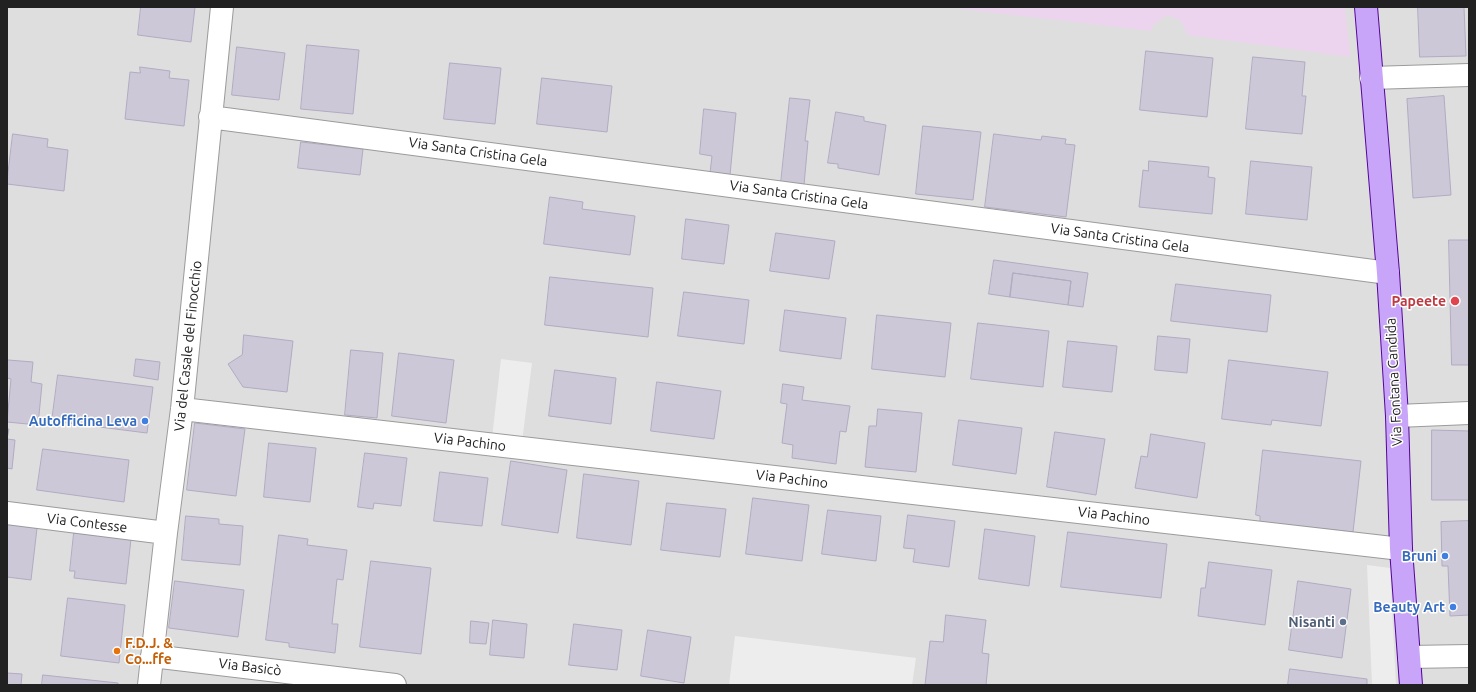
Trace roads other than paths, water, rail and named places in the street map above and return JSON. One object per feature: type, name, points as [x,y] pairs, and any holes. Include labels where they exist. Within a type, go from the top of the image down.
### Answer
[{"type":"main road","name":"Via Fontana Candida","points":[[1366,7],[1388,273],[1397,416],[1401,549],[1411,685]]},
{"type":"street","name":"Via del Casale del Finocchio","points":[[149,685],[182,409],[222,7]]},
{"type":"street","points":[[1371,78],[1469,75]]},
{"type":"street","name":"Via Santa Cristina Gela","points":[[210,117],[1388,273]]},
{"type":"street","name":"Via Pachino","points":[[182,409],[1401,549]]},
{"type":"street","points":[[1397,416],[1469,413]]},
{"type":"street","name":"Via Contesse","points":[[7,514],[166,533]]},
{"type":"street","name":"Via Basicò","points":[[152,656],[395,685]]},
{"type":"street","points":[[1409,657],[1469,656]]},
{"type":"place","name":"Papeete","points":[[1455,301]]},
{"type":"place","name":"Autofficina Leva","points":[[145,421]]},
{"type":"place","name":"Bruni","points":[[1445,556]]},
{"type":"place","name":"Beauty Art","points":[[1453,607]]},
{"type":"place","name":"Nisanti","points":[[1343,622]]},
{"type":"place","name":"F.D.J. & Co...ffe","points":[[117,651]]}]
